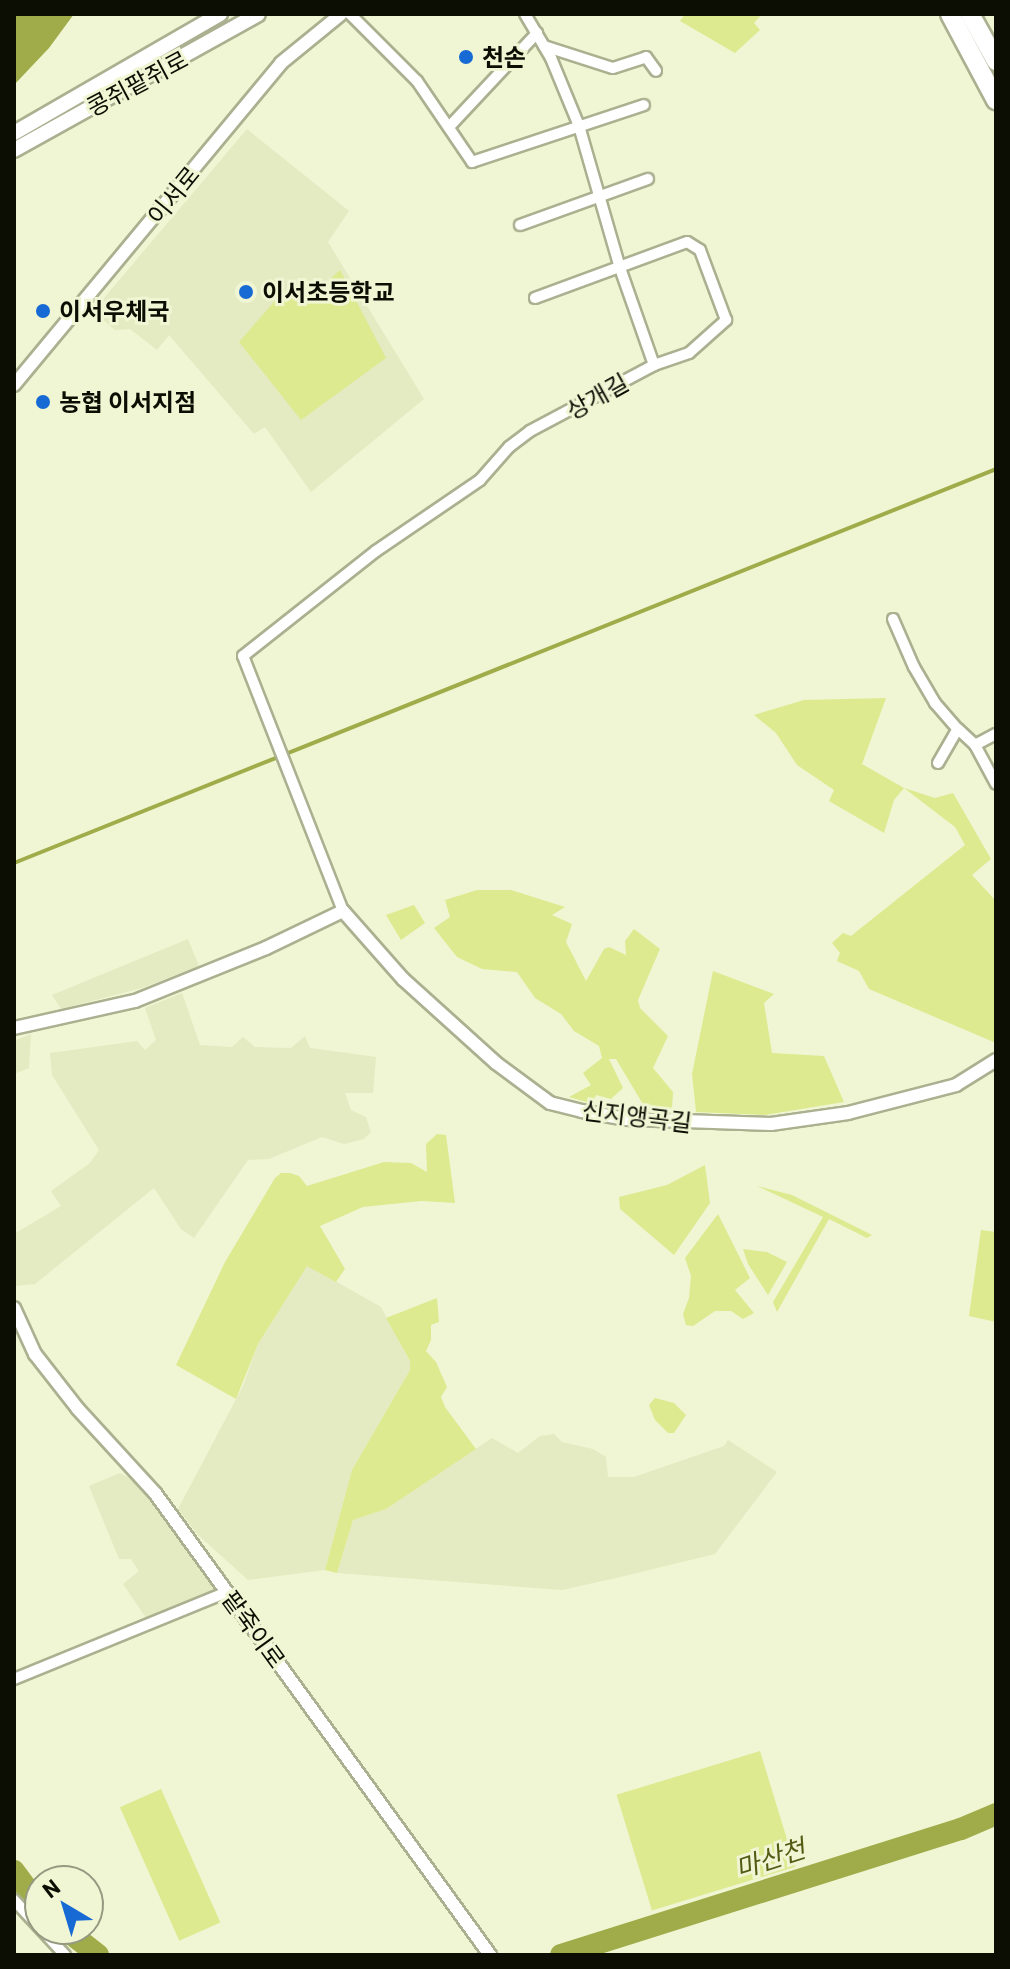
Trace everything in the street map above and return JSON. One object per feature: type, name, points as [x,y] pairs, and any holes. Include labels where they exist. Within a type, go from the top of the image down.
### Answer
[{"type":"highway","points":[[950,14],[996,100]]},
{"type":"highway","points":[[970,14],[996,61]]},
{"type":"main road","name":"콩쥐팥쥐로","points":[[14,133],[220,14]]},
{"type":"main road","name":"콩쥐팥쥐로","points":[[14,150],[258,14]]},
{"type":"street","name":"이서로","points":[[14,385],[281,63],[341,14]]},
{"type":"street","points":[[350,14],[417,81],[472,162],[644,105]]},
{"type":"street","name":"상개길","points":[[243,656],[376,551],[480,480],[509,447],[530,431],[654,365],[620,268],[579,126],[544,46],[525,14]]},
{"type":"street","points":[[449,127],[537,33]]},
{"type":"street","points":[[544,46],[613,68],[646,57],[656,71]]},
{"type":"street","points":[[520,225],[648,179]]},
{"type":"street","points":[[535,298],[687,242],[700,250],[726,320],[689,353],[654,365]]},
{"type":"street","points":[[893,619],[914,667],[935,703],[975,745],[996,784]]},
{"type":"street","name":"신지앵곡길","points":[[243,656],[343,911],[403,979],[496,1063],[550,1103],[626,1119],[771,1124],[848,1113],[956,1085],[996,1060]]},
{"type":"street","points":[[938,763],[958,729]]},
{"type":"street","points":[[975,745],[996,734]]},
{"type":"street","points":[[14,1028],[135,1001],[266,948],[343,911]]},
{"type":"street","name":"팥죽이로","points":[[14,1308],[35,1354],[78,1409],[155,1493],[490,1955]]},
{"type":"street","points":[[14,1679],[227,1592]]},
{"type":"street","points":[[14,1900],[65,1955]]},
{"type":"shaded area","points":[[14,14],[74,14],[49,48],[14,85]]},
{"type":"shaded area","points":[[685,14],[762,14],[754,23],[760,30],[735,53],[680,21]]},
{"type":"shaded area","points":[[247,129],[349,211],[328,242],[424,399],[311,492],[265,427],[254,434],[169,335],[157,350],[130,329],[115,330],[93,311]]},
{"type":"shaded area","points":[[340,270],[386,358],[301,420],[239,342],[280,295],[306,301]]},
{"type":"shaded area","points":[[886,698],[862,764],[904,788],[894,800],[884,833],[829,801],[834,790],[797,765],[776,733],[754,715],[804,700]]},
{"type":"shaded area","points":[[904,788],[935,798],[953,793],[991,859],[972,875],[996,901],[996,1043],[869,989],[859,971],[837,961],[840,953],[832,943],[843,933],[851,936],[965,845],[955,827]]},
{"type":"shaded area","points":[[477,890],[511,890],[565,907],[552,915],[572,924],[566,942],[586,981],[604,949],[609,947],[626,955],[625,941],[634,929],[660,949],[638,1000],[640,1008],[668,1036],[653,1068],[673,1092],[672,1109],[647,1111],[616,1059],[609,1059],[623,1088],[611,1099],[596,1095],[593,1104],[569,1097],[591,1085],[583,1073],[602,1058],[599,1046],[574,1031],[561,1014],[535,998],[517,972],[482,969],[457,957],[434,928],[450,917],[445,900]]},
{"type":"shaded area","points":[[414,905],[425,923],[401,940],[386,915]]},
{"type":"shaded area","points":[[188,939],[199,966],[142,988],[61,1009],[52,995]]},
{"type":"shaded area","points":[[713,971],[774,994],[764,1003],[772,1053],[824,1056],[844,1102],[765,1115],[696,1112],[692,1074]]},
{"type":"shaded area","points":[[182,993],[200,1045],[232,1047],[243,1037],[255,1047],[291,1048],[305,1036],[310,1048],[376,1057],[373,1093],[345,1093],[351,1110],[366,1117],[371,1132],[364,1139],[344,1144],[322,1137],[269,1159],[248,1160],[194,1238],[181,1229],[154,1188],[35,1284],[15,1286],[14,1234],[61,1206],[51,1191],[90,1163],[99,1150],[52,1075],[50,1053],[137,1041],[145,1050],[156,1040],[145,1008]]},
{"type":"shaded area","points":[[31,1034],[29,1068],[14,1074],[14,1041]]},
{"type":"shaded area","points":[[437,1134],[446,1135],[455,1203],[421,1201],[363,1207],[320,1226],[345,1269],[336,1282],[307,1266],[258,1344],[236,1399],[176,1365],[225,1262],[275,1178],[281,1173],[290,1173],[299,1176],[307,1186],[384,1162],[411,1163],[427,1172],[426,1144]]},
{"type":"shaded area","points":[[705,1165],[710,1203],[674,1255],[620,1209],[619,1197],[667,1185]]},
{"type":"shaded area","points":[[757,1186],[792,1195],[872,1235],[867,1238],[829,1219],[777,1312],[773,1302],[823,1217]]},
{"type":"shaded area","points":[[718,1214],[750,1278],[735,1290],[754,1313],[743,1319],[731,1311],[715,1311],[693,1326],[686,1325],[683,1314],[689,1298],[691,1276],[685,1258]]},
{"type":"shaded area","points":[[981,1230],[996,1232],[996,1322],[969,1316]]},
{"type":"shaded area","points":[[743,1249],[767,1252],[787,1262],[768,1295],[748,1264]]},
{"type":"shaded area","points":[[307,1265],[381,1307],[410,1362],[410,1370],[352,1470],[325,1570],[248,1580],[197,1534],[178,1509],[243,1386],[258,1344]]},
{"type":"shaded area","points":[[437,1298],[439,1322],[431,1325],[431,1340],[426,1351],[436,1362],[447,1387],[441,1397],[445,1407],[476,1449],[386,1509],[353,1520],[337,1573],[325,1570],[352,1470],[410,1370],[410,1361],[386,1318]]},
{"type":"shaded area","points":[[655,1398],[674,1403],[686,1415],[674,1433],[668,1433],[655,1420],[649,1405]]},
{"type":"shaded area","points":[[554,1434],[562,1442],[593,1449],[606,1457],[608,1477],[634,1477],[724,1446],[728,1440],[777,1472],[715,1554],[616,1578],[562,1590],[337,1573],[353,1520],[386,1509],[492,1438],[518,1453],[540,1436]]},
{"type":"shaded area","points":[[120,1473],[135,1481],[215,1589],[206,1597],[148,1621],[123,1584],[139,1571],[131,1559],[119,1559],[89,1486]]},
{"type":"shaded area","points":[[760,1751],[795,1867],[652,1911],[617,1795]]},
{"type":"shaded area","points":[[161,1789],[220,1922],[179,1941],[120,1807]]},
{"type":"waterway","points":[[14,863],[996,469]]},
{"type":"waterway","name":"마산천","points":[[561,1955],[961,1829],[996,1814]]},
{"type":"waterway","name":"마산천","points":[[14,1871],[24,1884]]},
{"type":"waterway","name":"마산천","points":[[85,1945],[98,1955]]},
{"type":"place","name":"천손","points":[[466,57]]},
{"type":"place","name":"이서초등학교","points":[[246,292]]},
{"type":"place","name":"이서우체국","points":[[43,311]]},
{"type":"place","name":"농협 이서지점","points":[[43,402]]}]
